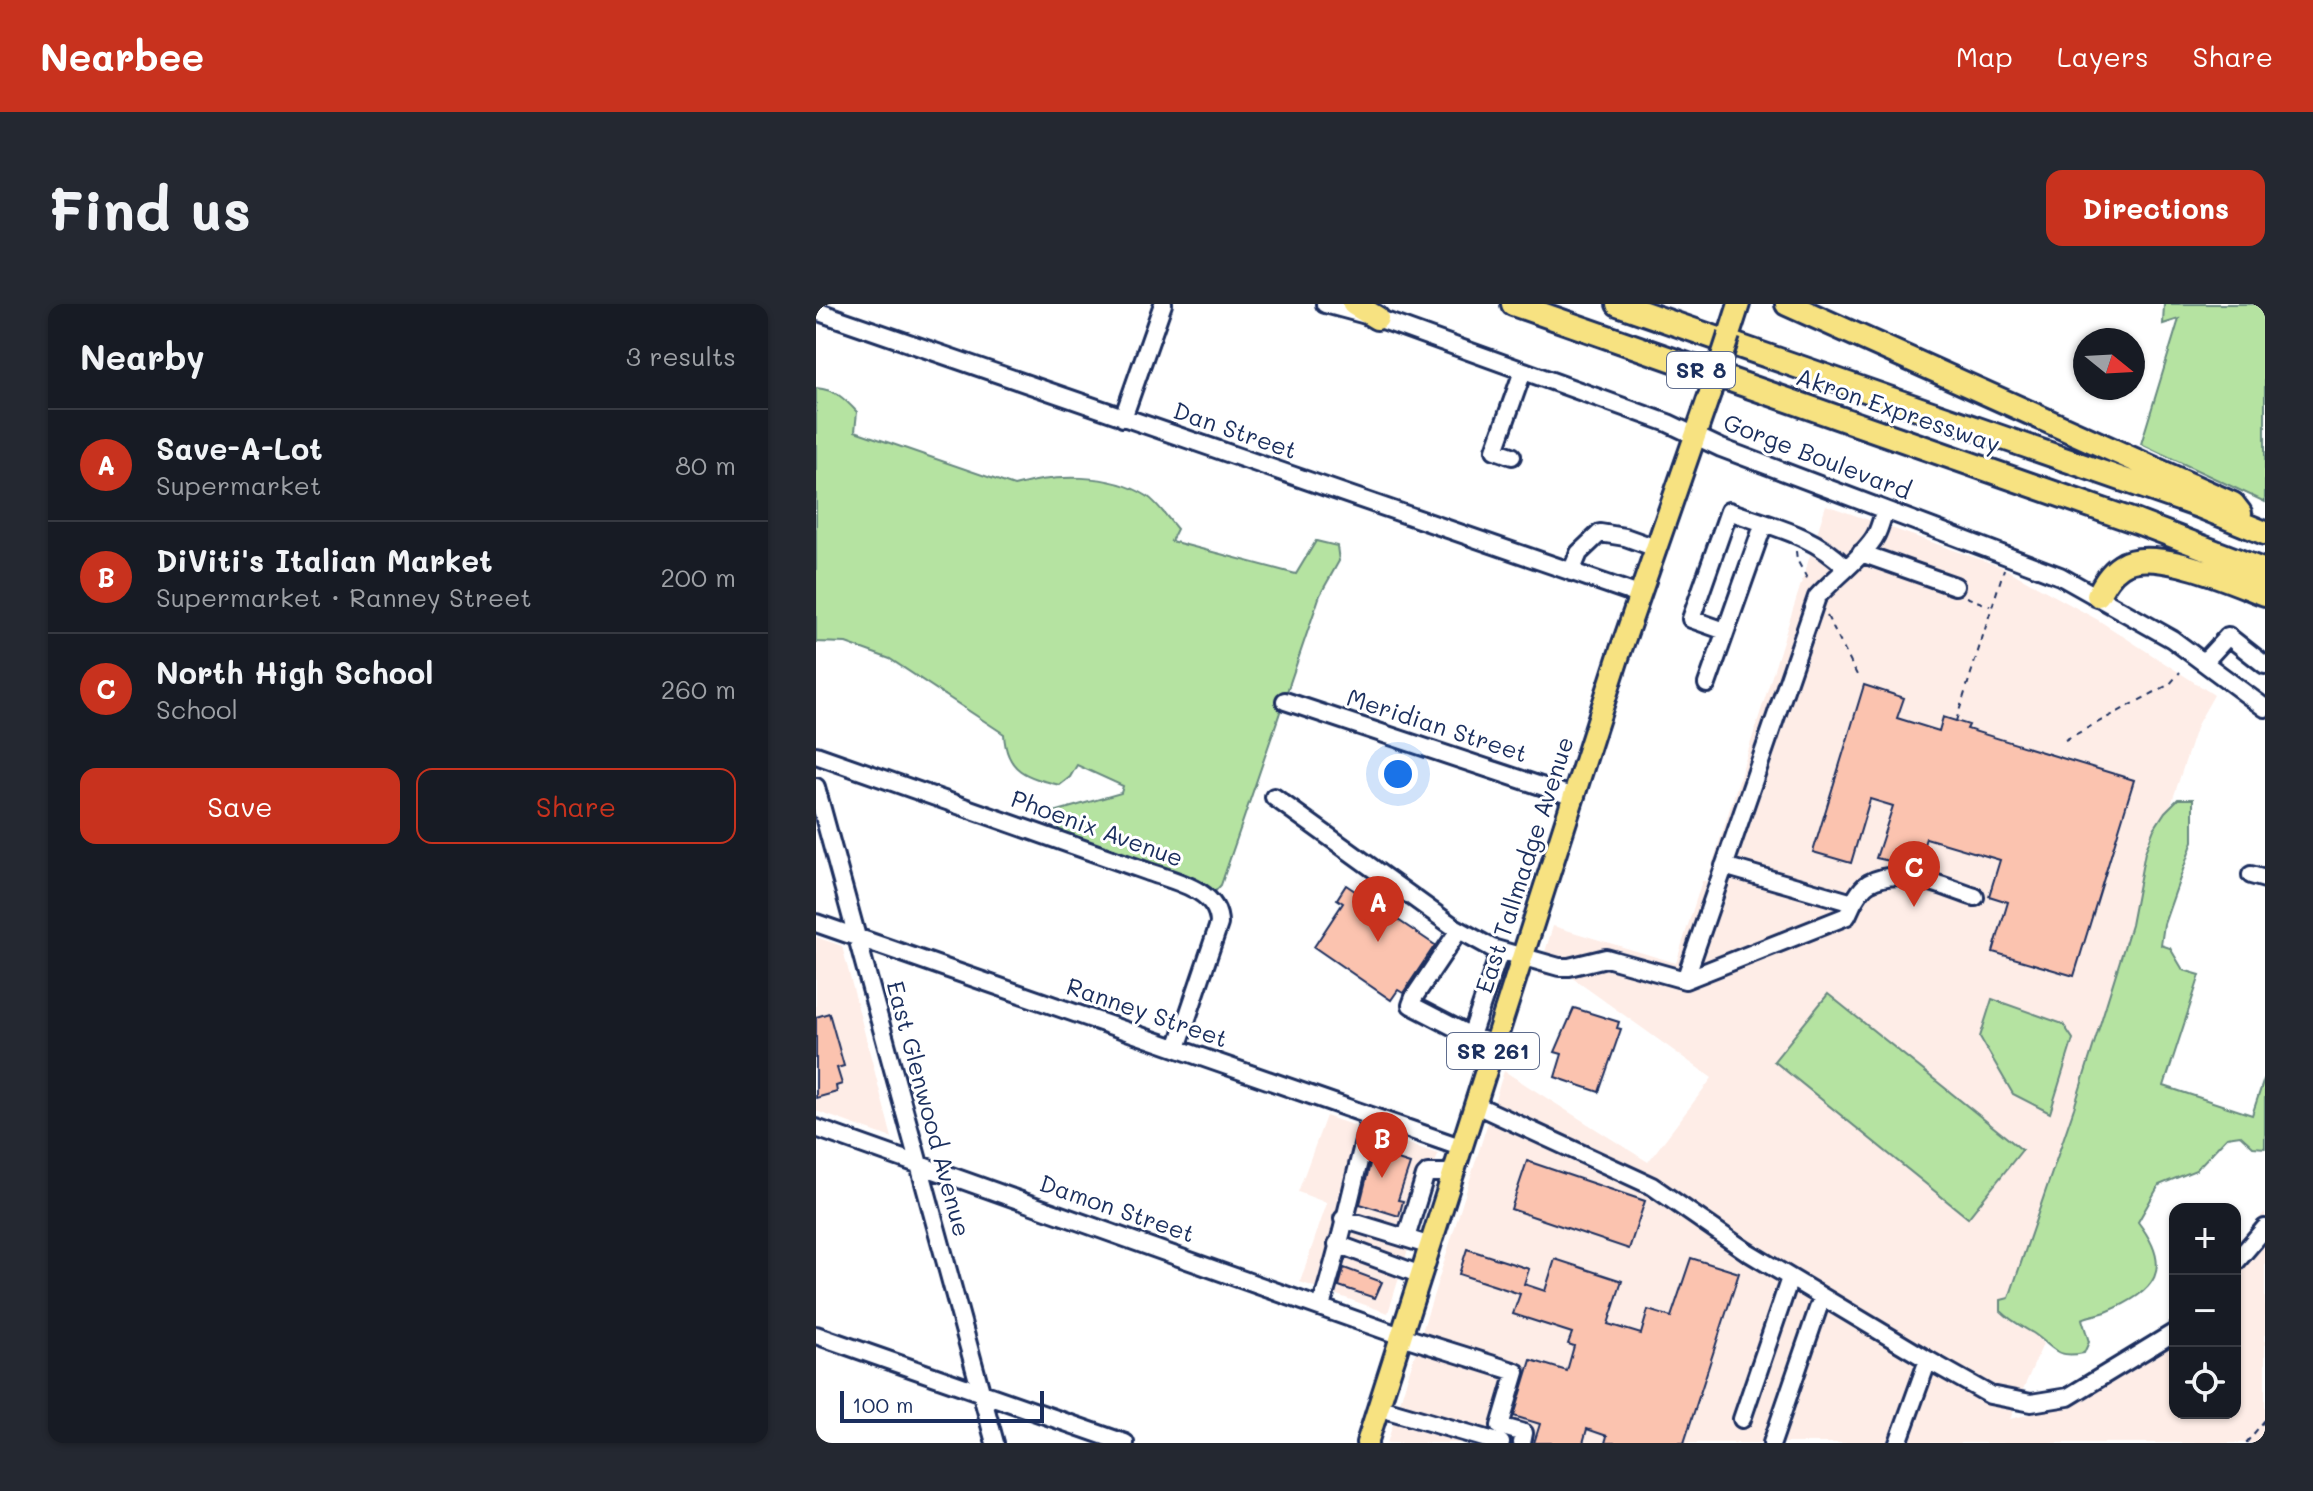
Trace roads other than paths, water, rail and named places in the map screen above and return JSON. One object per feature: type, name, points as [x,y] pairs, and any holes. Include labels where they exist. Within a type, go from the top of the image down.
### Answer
[{"type":"highway","points":[[1354,304],[1377,318]]},
{"type":"highway","name":"Akron Expressway","points":[[1513,304],[2137,522],[2265,571]]},
{"type":"highway","name":"Akron Expressway","points":[[1618,304],[2258,530]]},
{"type":"highway","points":[[1787,304],[2233,504],[2258,530]]},
{"type":"highway","points":[[2098,595],[2122,564],[2140,560],[2165,562],[2209,573],[2265,594]]},
{"type":"main road","name":"East Tallmadge Avenue","points":[[1367,1443],[1639,595],[1739,304]]},
{"type":"street","points":[[1123,418],[1163,304]]},
{"type":"street","name":"Gorge Boulevard","points":[[1325,304],[1377,318],[1668,423],[1721,448],[2047,570],[2098,595],[2205,661],[2265,708]]},
{"type":"street","name":"Dan Street","points":[[816,311],[1639,595]]},
{"type":"street","points":[[1512,456],[1495,450],[1523,371]]},
{"type":"street","points":[[1685,980],[1817,597],[1875,536],[1885,510]]},
{"type":"street","points":[[1725,631],[1691,619],[1729,511],[1823,547],[1845,567]]},
{"type":"street","points":[[1707,684],[1764,523]]},
{"type":"street","points":[[1571,572],[1579,553],[1600,533],[1625,537],[1656,548]]},
{"type":"street","points":[[1861,553],[1955,586]]},
{"type":"street","points":[[2205,661],[2228,636],[2265,665]]},
{"type":"street","name":"Meridian Street","points":[[1285,701],[1574,797]]},
{"type":"street","name":"Phoenix Avenue","points":[[816,755],[1146,871],[1196,890],[1214,903],[1219,913],[1219,924],[1177,1048]]},
{"type":"street","name":"East Glenwood Avenue","points":[[816,787],[995,1443]]},
{"type":"street","points":[[1274,797],[1459,930],[1500,951],[1569,967],[1606,958],[1685,980],[1847,916],[1866,884],[1889,876],[1915,878],[1975,897]]},
{"type":"street","points":[[1724,866],[1853,903]]},
{"type":"street","name":"Ranney Street","points":[[816,923],[1463,1148]]},
{"type":"street","points":[[1459,930],[1411,1005],[1471,1036],[1495,1044]]},
{"type":"street","points":[[1471,1036],[1500,951]]},
{"type":"street","points":[[1476,1105],[1652,1186],[1746,1251],[1990,1395],[2031,1403],[2068,1397],[2169,1336]]},
{"type":"street","points":[[1321,1306],[1370,1118]]},
{"type":"street","name":"Damon Street","points":[[816,1128],[1401,1336],[1516,1372],[1500,1426],[1524,1433],[1522,1443]]},
{"type":"street","points":[[1406,1238],[1425,1176],[1428,1173],[1454,1173]]},
{"type":"street","points":[[1343,1219],[1431,1246]]},
{"type":"street","points":[[2241,1256],[2265,1228]]},
{"type":"street","points":[[1337,1250],[1421,1275]]},
{"type":"street","points":[[1742,1419],[1790,1278]]},
{"type":"street","points":[[1772,1443],[1822,1297]]},
{"type":"street","points":[[816,1335],[1125,1443]]},
{"type":"street","points":[[1898,1443],[1928,1360]]},
{"type":"street","points":[[1377,1407],[1501,1443]]},
{"type":"place","name":"North High School","points":[[1914,907]]},
{"type":"place","name":"Save-A-Lot","points":[[1378,942]]},
{"type":"place","name":"DiViti's Italian Market","points":[[1382,1178]]}]
